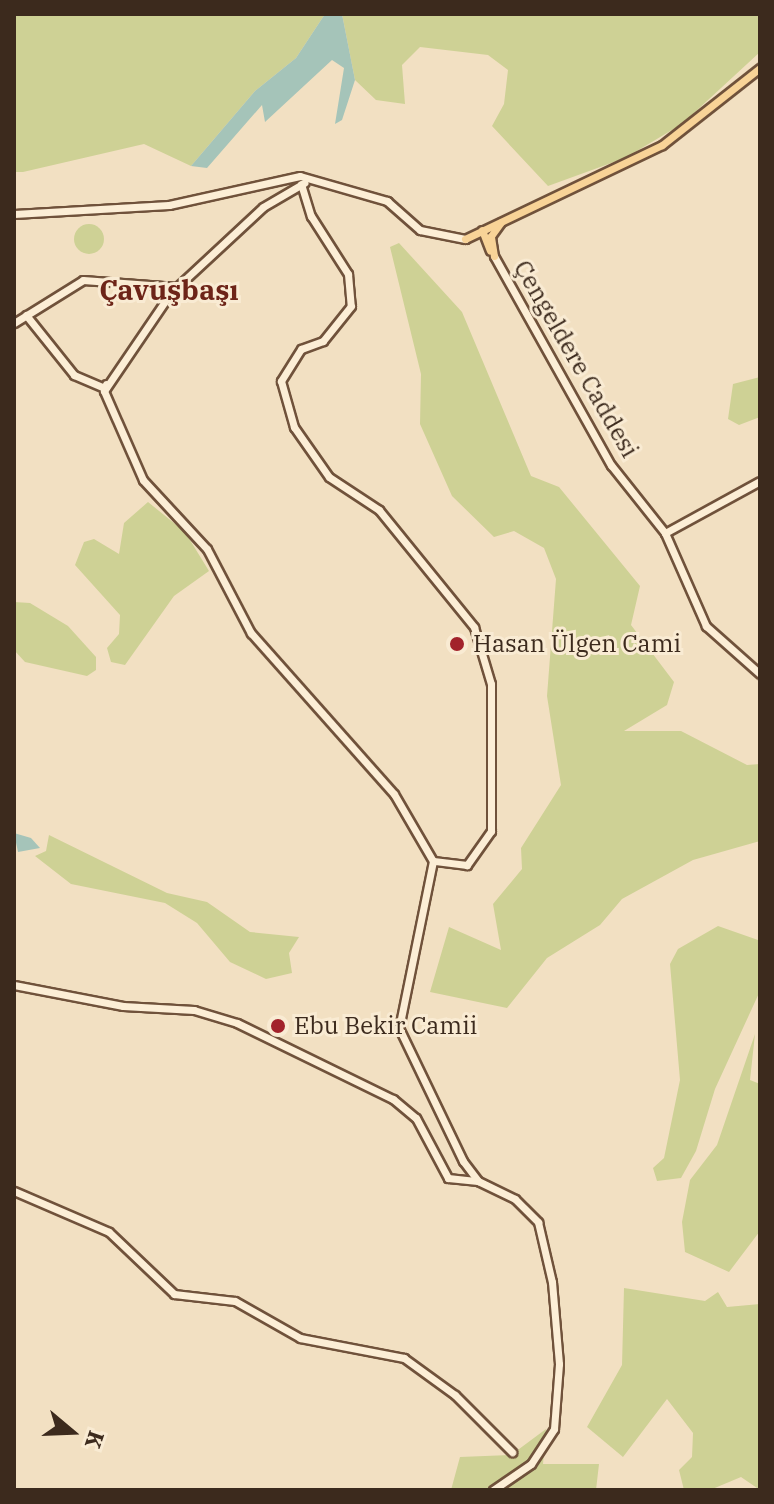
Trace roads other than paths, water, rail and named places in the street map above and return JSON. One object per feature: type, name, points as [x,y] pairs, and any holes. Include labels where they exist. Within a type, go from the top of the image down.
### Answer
[{"type":"main road","points":[[465,239],[505,217],[662,145],[760,68]]},
{"type":"main road","points":[[465,239],[491,236],[505,217]]},
{"type":"main road","points":[[482,230],[491,236],[494,256]]},
{"type":"main road","points":[[482,230],[482,239],[494,256]]},
{"type":"street","points":[[104,387],[174,288],[271,200],[314,178]]},
{"type":"street","points":[[14,214],[169,205],[254,186],[314,178],[387,201],[420,230],[465,239]]},
{"type":"street","points":[[301,184],[311,216],[348,274],[351,306],[323,341],[301,349],[281,381],[294,427],[329,477],[379,510],[474,627],[491,684],[491,831],[467,865],[433,861]]},
{"type":"street","points":[[254,186],[271,200]]},
{"type":"street","name":"Çengeldere Caddesi","points":[[494,256],[603,451],[665,533],[706,626],[760,674]]},
{"type":"street","points":[[14,323],[83,280],[174,288]]},
{"type":"street","points":[[26,315],[74,375],[104,387],[143,480],[187,521],[251,633],[394,794],[433,861],[399,1028],[478,1181]]},
{"type":"street","points":[[665,533],[760,481]]},
{"type":"street","points":[[14,985],[237,1023],[393,1099],[416,1118],[448,1178],[478,1181],[515,1199],[538,1222],[548,1249],[559,1353],[551,1436],[531,1464],[493,1490]]},
{"type":"street","points":[[14,1191],[109,1232],[174,1294],[235,1301],[300,1338],[404,1358],[455,1395],[512,1452]]},
{"type":"water","points":[[325,14],[342,14],[355,80],[342,120],[335,124],[344,68],[332,60],[265,122],[262,105],[207,168],[191,166],[255,91],[296,58]]},
{"type":"water","points":[[14,833],[31,838],[40,848],[18,852]]},
{"type":"place","name":"Hasan Ülgen Cami","points":[[457,644]]},
{"type":"place","name":"Ebu Bekir Camii","points":[[278,1026]]},
{"type":"district","name":"Çavuşbaşı","points":[[169,290]]}]
